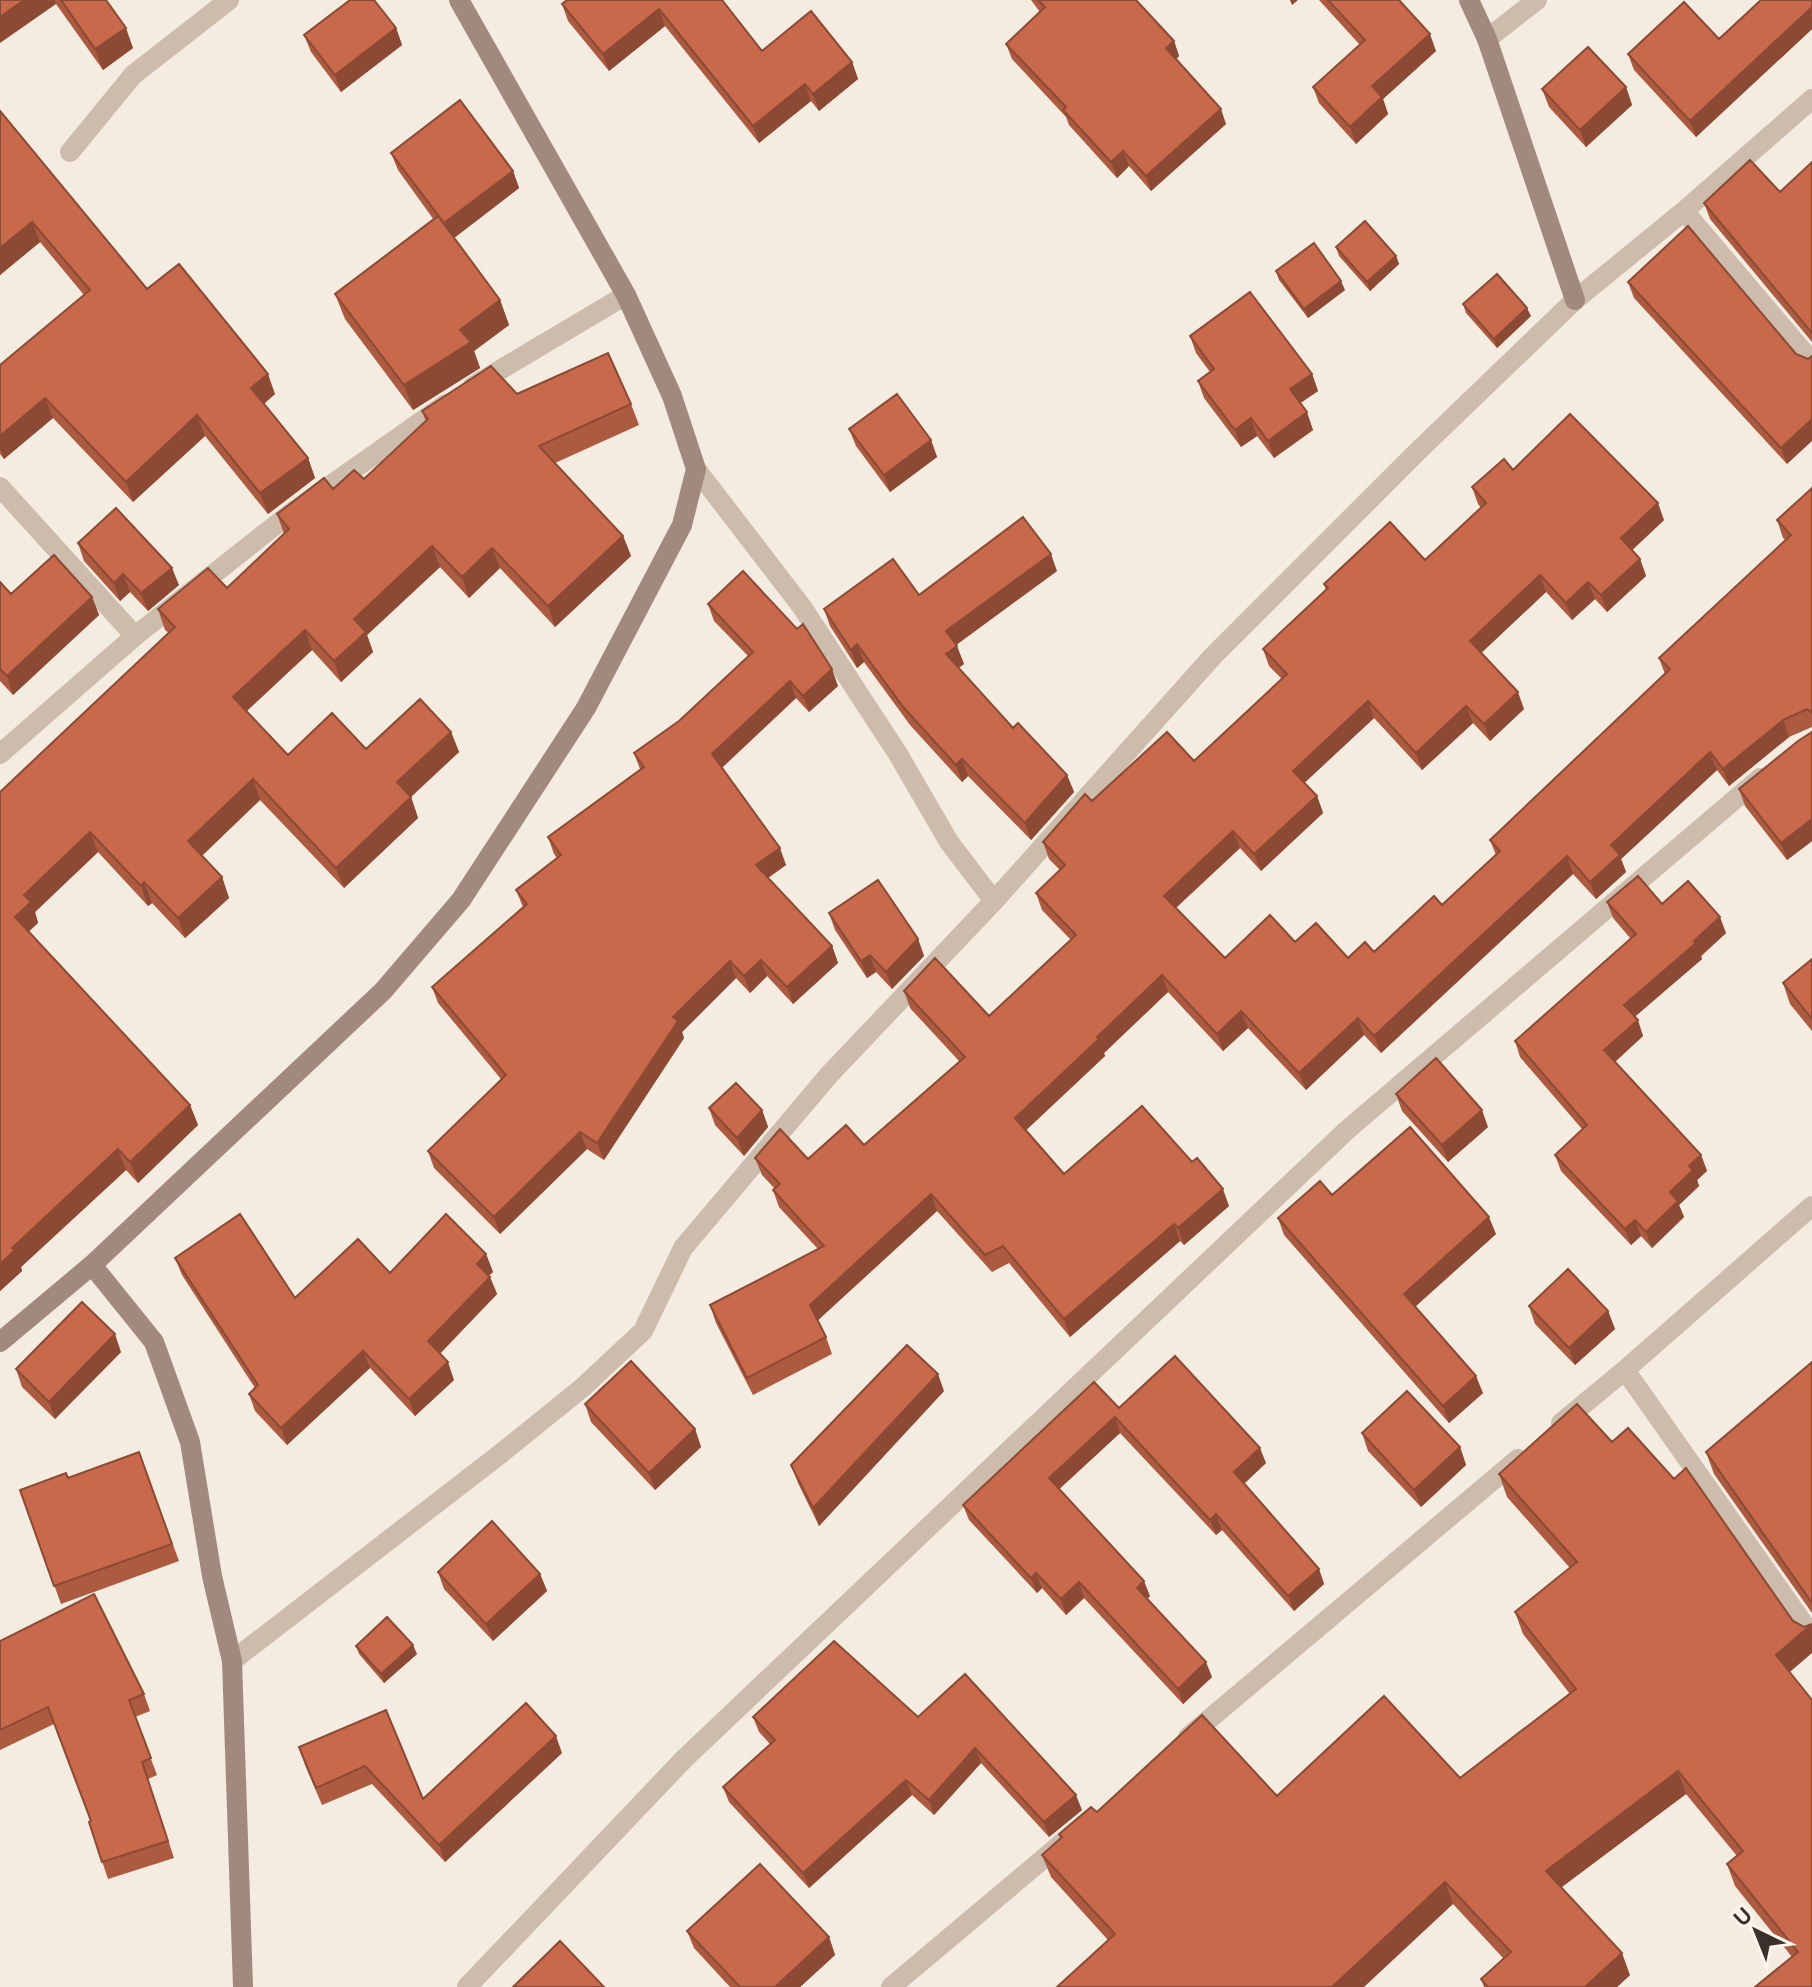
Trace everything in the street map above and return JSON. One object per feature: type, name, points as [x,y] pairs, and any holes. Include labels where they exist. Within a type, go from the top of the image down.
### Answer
[{"type":"street","points":[[70,152],[133,75],[229,0]]},
{"type":"street","points":[[459,0],[626,295],[672,396],[696,469],[802,607],[898,754],[949,842],[994,901]]},
{"type":"street","points":[[1469,0],[1487,39],[1575,300]]},
{"type":"street","points":[[1487,39],[1537,0]]},
{"type":"street","points":[[232,1661],[523,1436],[582,1388],[643,1331],[683,1248],[828,1076],[994,901],[1213,656],[1418,451],[1575,300],[1684,211],[1812,99]]},
{"type":"street","points":[[1684,211],[1812,362]]},
{"type":"street","points":[[0,754],[135,636],[287,516],[478,382],[626,295]]},
{"type":"street","points":[[0,1342],[92,1265],[383,991],[461,900],[586,708],[682,525],[696,469]]},
{"type":"street","points":[[0,487],[135,636]]},
{"type":"street","points":[[467,1987],[684,1759],[1347,1130],[1775,766]]},
{"type":"street","points":[[1172,1750],[1625,1370],[1812,1206]]},
{"type":"street","points":[[92,1265],[154,1342],[190,1442],[212,1576],[232,1661],[243,1987]]},
{"type":"street","points":[[1625,1370],[1812,1636]]},
{"type":"street","points":[[891,1987],[1074,1833]]},
{"type":"building","points":[[0,0],[24,0],[0,17]]},
{"type":"building","points":[[61,0],[106,0],[126,28],[95,49]]},
{"type":"building","points":[[350,0],[374,0],[396,28],[335,75],[304,35]]},
{"type":"building","points":[[567,0],[722,0],[762,51],[811,11],[852,62],[813,94],[805,84],[753,126],[659,9],[603,54],[562,4]]},
{"type":"building","points":[[1038,0],[1136,0],[1174,41],[1166,48],[1221,109],[1146,176],[1123,151],[1111,162],[1063,110],[1066,107],[1006,44],[1045,7]]},
{"type":"building","points":[[1328,0],[1399,0],[1430,34],[1372,86],[1382,97],[1350,127],[1313,87],[1365,40]]},
{"type":"building","points":[[1761,0],[1812,0],[1812,7],[1690,121],[1628,54],[1684,2],[1719,39]]},
{"type":"building","points":[[1588,47],[1626,87],[1580,130],[1542,89]]},
{"type":"building","points":[[460,100],[513,171],[444,223],[391,153]]},
{"type":"building","points":[[0,111],[147,289],[179,264],[268,374],[251,388],[308,458],[260,493],[197,415],[126,482],[45,398],[0,436],[0,365],[90,290],[32,222],[0,248]]},
{"type":"building","points":[[1750,160],[1780,192],[1812,162],[1812,333],[1704,203]]},
{"type":"building","points":[[438,216],[500,300],[460,330],[471,342],[404,385],[335,294]]},
{"type":"building","points":[[1365,221],[1396,256],[1367,282],[1336,247]]},
{"type":"building","points":[[1688,226],[1796,354],[1808,359],[1812,356],[1812,419],[1781,448],[1628,282]]},
{"type":"building","points":[[1314,243],[1341,281],[1304,309],[1276,271]]},
{"type":"building","points":[[1497,274],[1527,308],[1494,339],[1463,304]]},
{"type":"building","points":[[1250,292],[1312,374],[1290,389],[1307,412],[1268,441],[1251,418],[1235,430],[1198,381],[1214,369],[1190,336]]},
{"type":"building","points":[[608,353],[631,404],[539,446],[623,536],[548,606],[492,548],[462,577],[432,546],[354,619],[366,632],[334,661],[305,630],[233,697],[288,755],[332,713],[366,749],[420,699],[451,732],[397,782],[411,797],[336,868],[253,779],[188,841],[222,877],[178,918],[144,882],[141,886],[90,832],[24,895],[31,902],[15,917],[190,1105],[130,1162],[118,1149],[12,1248],[15,1250],[0,1264],[0,792],[175,627],[158,609],[208,568],[227,588],[289,529],[277,514],[324,478],[333,489],[354,470],[364,479],[428,419],[422,411],[491,366],[517,394]]},
{"type":"building","points":[[897,394],[931,440],[884,475],[849,429]]},
{"type":"building","points":[[1570,414],[1658,503],[1621,538],[1640,559],[1601,595],[1588,582],[1566,603],[1540,575],[1470,641],[1518,692],[1484,724],[1466,706],[1416,753],[1368,701],[1293,771],[1317,796],[1254,854],[1233,831],[1164,896],[1225,958],[1270,915],[1295,942],[1316,923],[1348,958],[1365,942],[1374,952],[1434,896],[1442,905],[1500,851],[1490,840],[1670,669],[1659,658],[1791,535],[1777,520],[1812,488],[1812,713],[1807,709],[1783,720],[1723,769],[1710,752],[1611,845],[1620,855],[1590,882],[1567,856],[1374,1036],[1358,1018],[1299,1073],[1241,1011],[1217,1034],[1162,975],[1015,1118],[1064,1174],[1142,1106],[1192,1162],[1197,1158],[1223,1189],[1178,1228],[1174,1224],[1064,1319],[1003,1246],[985,1255],[931,1194],[810,1305],[826,1337],[747,1378],[710,1305],[824,1246],[773,1190],[780,1184],[755,1158],[780,1129],[808,1159],[846,1125],[864,1145],[965,1057],[904,991],[935,958],[989,1016],[1076,935],[1036,893],[1065,865],[1043,842],[1085,794],[1092,801],[1167,732],[1194,761],[1287,674],[1263,649],[1328,588],[1324,584],[1390,522],[1425,560],[1486,503],[1472,487],[1504,459],[1513,470]]},
{"type":"building","points":[[116,508],[172,568],[141,593],[123,574],[114,583],[78,543]]},
{"type":"building","points":[[1023,517],[1051,554],[946,631],[957,646],[946,654],[1013,728],[1018,723],[1067,775],[1025,823],[962,759],[956,765],[904,708],[857,644],[851,650],[824,609],[893,559],[919,595]]},
{"type":"building","points":[[54,555],[92,597],[7,676],[0,669],[0,582],[11,594]]},
{"type":"building","points":[[743,571],[797,629],[803,624],[832,669],[803,696],[790,681],[712,754],[780,848],[756,865],[832,946],[787,987],[761,960],[744,976],[730,961],[673,1017],[678,1021],[597,1143],[580,1132],[494,1217],[428,1151],[506,1075],[432,987],[527,904],[516,890],[561,855],[548,837],[644,767],[634,753],[679,721],[753,652],[708,604]]},
{"type":"building","points":[[1812,732],[1812,819],[1781,843],[1739,789]]},
{"type":"building","points":[[1638,876],[1662,904],[1688,881],[1720,917],[1694,941],[1696,943],[1624,1005],[1638,1020],[1604,1050],[1701,1155],[1689,1166],[1693,1170],[1670,1192],[1678,1201],[1646,1232],[1635,1220],[1625,1229],[1555,1155],[1587,1125],[1515,1041],[1636,934],[1607,902]]},
{"type":"building","points":[[878,880],[918,939],[886,972],[870,955],[861,961],[829,913]]},
{"type":"building","points":[[1812,959],[1812,1019],[1783,983]]},
{"type":"building","points":[[1436,1058],[1482,1110],[1442,1145],[1396,1094]]},
{"type":"building","points":[[736,1083],[762,1110],[737,1138],[709,1108]]},
{"type":"building","points":[[1410,1127],[1489,1217],[1404,1294],[1476,1376],[1443,1406],[1278,1218],[1320,1181],[1332,1195]]},
{"type":"building","points":[[240,1214],[295,1298],[358,1239],[390,1273],[446,1214],[486,1254],[477,1264],[490,1277],[428,1341],[448,1362],[409,1399],[363,1351],[281,1428],[249,1394],[258,1385],[175,1258]]},
{"type":"building","points":[[1568,1269],[1608,1311],[1569,1348],[1529,1306]]},
{"type":"building","points":[[82,1302],[115,1334],[49,1402],[16,1369]]},
{"type":"building","points":[[907,1345],[938,1374],[813,1508],[791,1465]]},
{"type":"building","points":[[1175,1356],[1260,1448],[1234,1472],[1319,1569],[1288,1596],[1216,1514],[1210,1520],[1115,1417],[1049,1478],[1144,1581],[1137,1588],[1206,1662],[1178,1689],[1079,1582],[1061,1599],[1036,1573],[1031,1578],[963,1505],[1094,1382],[1119,1408]]},
{"type":"building","points":[[631,1361],[695,1429],[649,1473],[585,1404]]},
{"type":"building","points":[[1812,1362],[1812,1603],[1706,1452]]},
{"type":"building","points":[[1407,1391],[1460,1447],[1414,1490],[1362,1433]]},
{"type":"building","points":[[1577,1404],[1612,1442],[1628,1428],[1674,1479],[1686,1468],[1793,1621],[1804,1627],[1812,1624],[1776,1655],[1812,1700],[1812,1987],[1755,1987],[1798,1952],[1727,1864],[1743,1851],[1678,1771],[1546,1871],[1622,1953],[1585,1987],[1488,1987],[1481,1979],[1511,1952],[1445,1882],[1332,1987],[1057,1987],[1115,1934],[1042,1855],[1062,1837],[1059,1834],[1091,1807],[1097,1812],[1202,1715],[1277,1796],[1384,1696],[1460,1778],[1576,1689],[1515,1612],[1577,1562],[1499,1474]]},
{"type":"building","points":[[139,1452],[172,1544],[54,1586],[20,1490],[66,1473],[68,1478]]},
{"type":"building","points":[[492,1521],[540,1574],[486,1624],[438,1572]]},
{"type":"building","points":[[94,1594],[144,1694],[129,1700],[151,1758],[142,1762],[168,1841],[102,1862],[91,1821],[48,1707],[0,1730],[0,1641]]},
{"type":"building","points":[[387,1617],[413,1645],[381,1674],[356,1646]]},
{"type":"building","points":[[834,1641],[918,1717],[965,1674],[1076,1795],[1044,1822],[975,1748],[929,1800],[906,1780],[803,1873],[723,1787],[775,1740],[753,1717]]},
{"type":"building","points":[[526,1703],[556,1736],[439,1845],[365,1766],[316,1788],[299,1747],[386,1710],[423,1799]]},
{"type":"building","points":[[760,1864],[829,1937],[775,1987],[740,1987],[687,1931]]},
{"type":"building","points":[[560,1941],[604,1987],[513,1987]]}]
